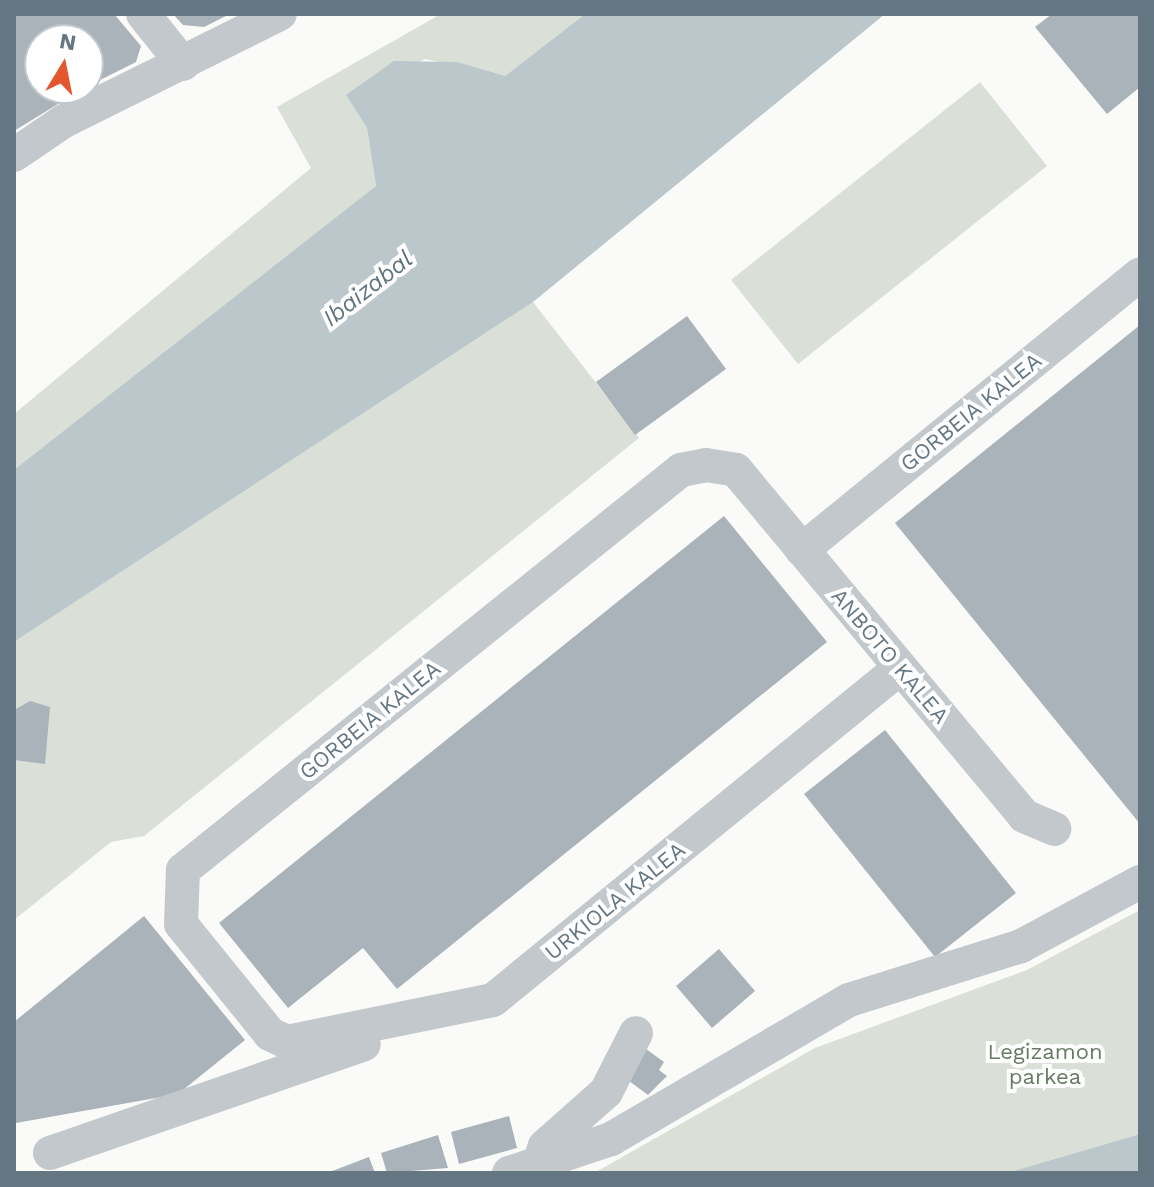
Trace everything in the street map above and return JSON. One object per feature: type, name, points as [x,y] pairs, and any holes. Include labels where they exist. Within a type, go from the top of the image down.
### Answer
[{"type":"street","points":[[143,14],[183,64]]},
{"type":"street","points":[[14,155],[64,121],[280,14]]},
{"type":"street","name":"GORBEIA KALEA","points":[[802,550],[1140,274]]},
{"type":"street","name":"GORBEIA KALEA","points":[[287,1042],[270,1034],[181,924],[183,870],[681,470],[736,470]]},
{"type":"street","name":"ANBOTO KALEA","points":[[736,470],[1024,816],[1054,829]]},
{"type":"street","name":"URKIOLA KALEA","points":[[287,1042],[493,1000],[900,668]]},
{"type":"street","points":[[523,1170],[646,1121],[849,1000],[1021,946],[1140,882]]},
{"type":"street","points":[[50,1153],[493,1000]]},
{"type":"street","points":[[523,1170],[545,1146],[606,1092],[636,1033]]},
{"type":"green space","points":[[441,14],[585,14],[505,76],[425,59],[346,95],[367,128],[376,186],[14,479],[14,414],[311,168],[277,107]]},
{"type":"green space","points":[[980,82],[1047,166],[798,364],[731,280]]},
{"type":"green space","points":[[533,302],[639,438],[144,836],[111,842],[14,920],[14,642]]},
{"type":"green space","name":"Legizamon parkea","points":[[1140,910],[1140,1134],[1007,1173],[594,1173],[815,1048],[1027,970]]},
{"type":"water","name":"Ibaizabal","points":[[585,14],[885,14],[533,302],[14,642],[14,470],[376,186],[367,128],[346,95],[394,61],[457,62],[505,76]]},
{"type":"water","points":[[1140,1134],[1140,1173],[1007,1173]]},
{"type":"building","points":[[14,14],[114,14],[141,46],[136,62],[104,78],[104,24],[24,24],[24,104],[58,104],[14,131]]},
{"type":"building","points":[[173,14],[230,14],[204,27],[183,25]]},
{"type":"building","points":[[1052,14],[1140,14],[1140,87],[1107,114],[1035,27]]},
{"type":"building","points":[[687,316],[726,369],[635,435],[596,382]]},
{"type":"building","points":[[1140,325],[1140,824],[895,523]]},
{"type":"building","points":[[724,516],[827,642],[397,989],[363,948],[288,1008],[219,923]]},
{"type":"building","points":[[30,701],[50,707],[45,764],[14,760],[16,709]]},
{"type":"building","points":[[885,730],[1016,893],[935,957],[804,794]]},
{"type":"building","points":[[144,916],[245,1040],[178,1094],[16,1123],[14,1022]]},
{"type":"building","points":[[719,949],[755,991],[712,1028],[676,986]]},
{"type":"building","points":[[646,1049],[664,1062],[659,1070],[667,1076],[648,1095],[625,1078]]},
{"type":"building","points":[[509,1116],[517,1148],[459,1164],[451,1132]]},
{"type":"building","points":[[438,1135],[448,1168],[387,1173],[381,1153]]},
{"type":"building","points":[[369,1157],[375,1173],[327,1173]]}]
